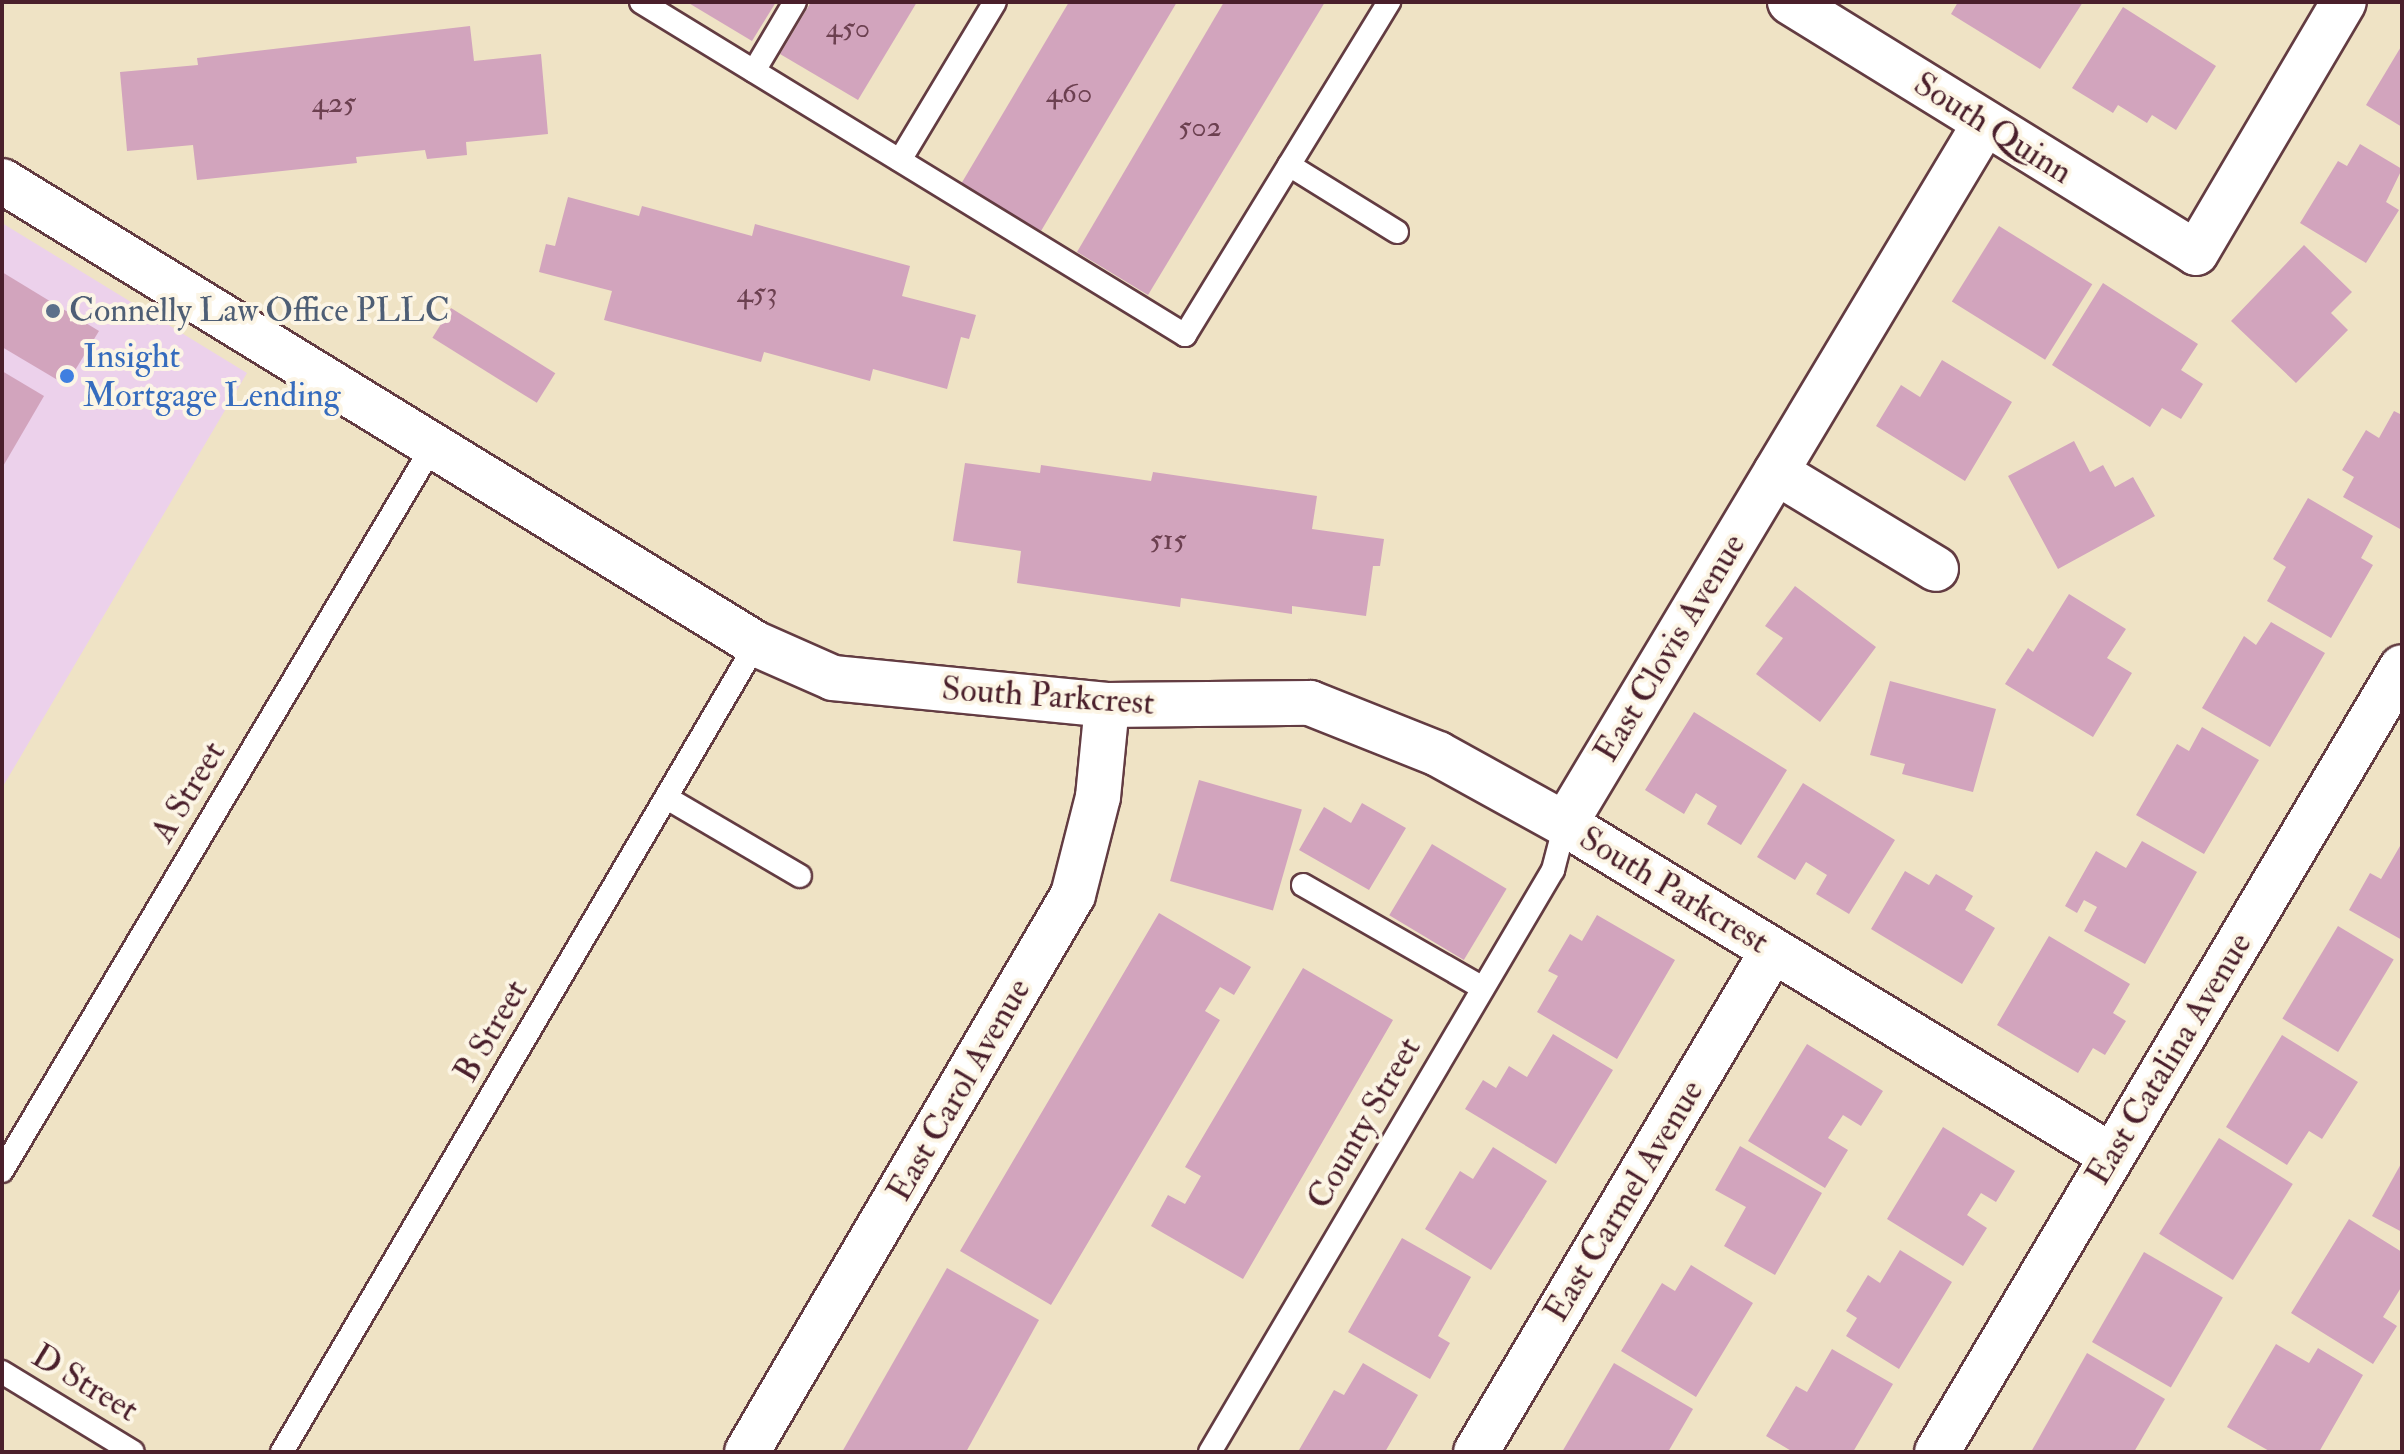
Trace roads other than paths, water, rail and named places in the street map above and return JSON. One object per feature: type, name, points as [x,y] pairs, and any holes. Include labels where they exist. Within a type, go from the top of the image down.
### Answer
[{"type":"street","name":"South Quinn","points":[[1790,2],[2196,253],[2344,2]]},
{"type":"street","name":"East Clovis Avenue","points":[[1565,824],[1985,123]]},
{"type":"street","name":"South Parkcrest","points":[[2,181],[756,644],[833,678],[1107,705],[1310,703],[1438,754],[1565,824],[2112,1156]]},
{"type":"street","points":[[1776,472],[1936,569]]},
{"type":"street","name":"East Catalina Avenue","points":[[1937,1452],[2402,667]]},
{"type":"street","name":"East Carol Avenue","points":[[747,1452],[1073,895],[1098,797],[1107,705]]},
{"type":"street","name":"East Carmel Avenue","points":[[1476,1452],[1773,950]]},
{"type":"lane","points":[[641,2],[1185,335],[1389,2]]},
{"type":"lane","points":[[754,71],[795,2]]},
{"type":"lane","points":[[900,160],[995,2]]},
{"type":"lane","points":[[1289,165],[1397,232]]},
{"type":"lane","name":"A Street","points":[[2,1171],[432,447]]},
{"type":"lane","name":"B Street","points":[[282,1452],[756,644]]},
{"type":"lane","points":[[667,798],[800,876]]},
{"type":"lane","name":"County Street","points":[[1210,1452],[1553,870],[1565,824]]},
{"type":"lane","points":[[1303,885],[1483,988]]},
{"type":"lane","name":"D Street","points":[[2,1372],[133,1452]]},
{"type":"place","name":"Connelly Law Office PLLC","points":[[53,311]]},
{"type":"place","name":"Insight Mortgage Lending","points":[[67,376]]}]
